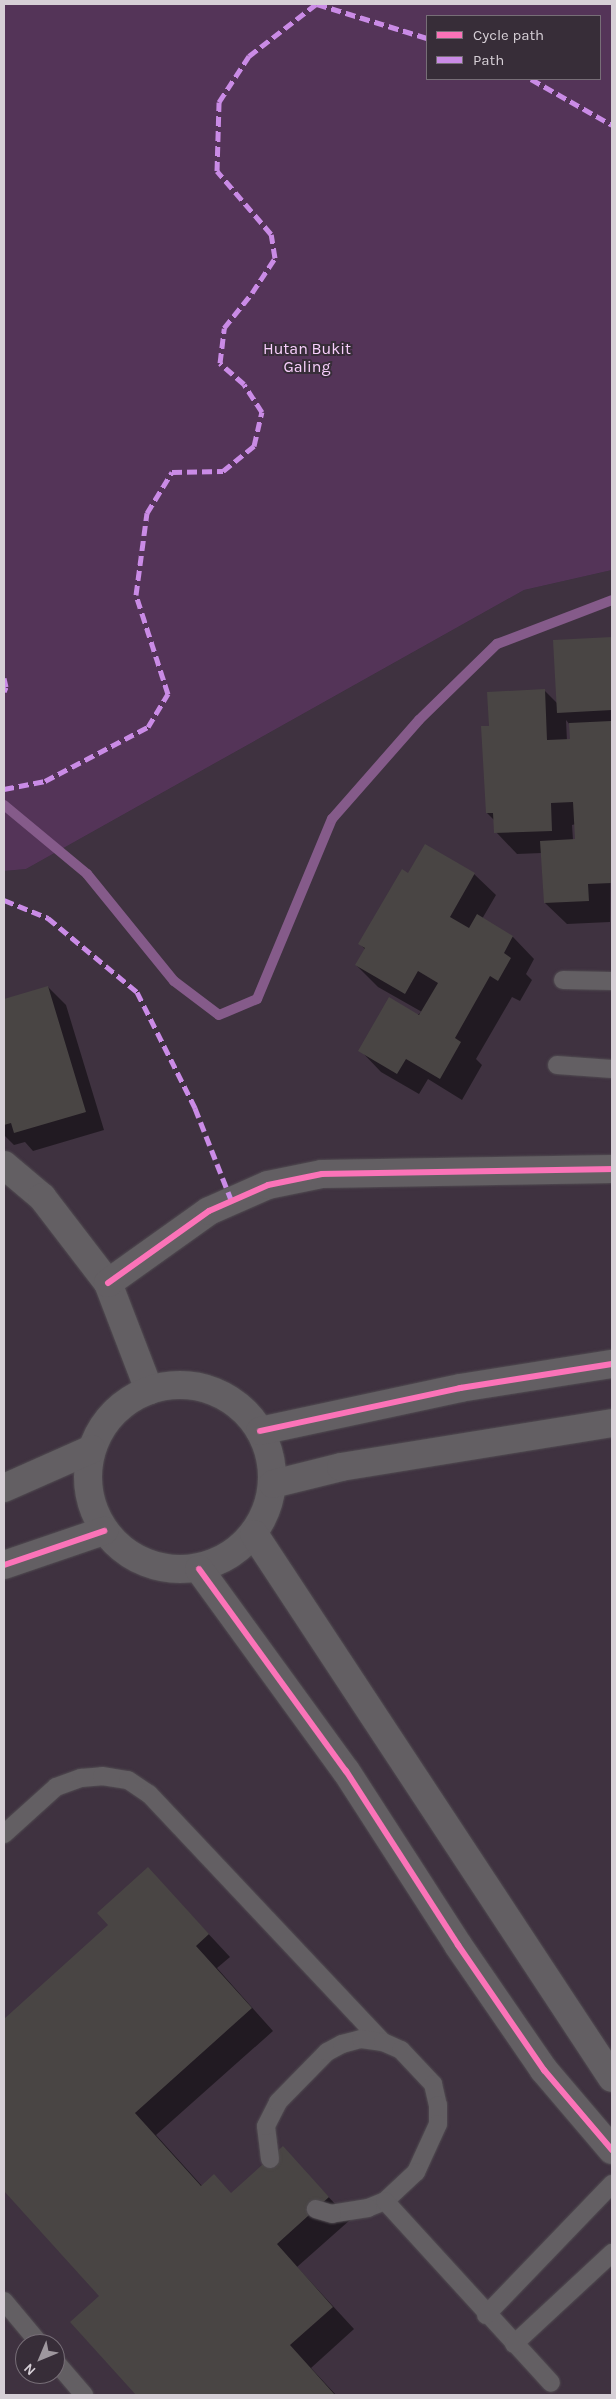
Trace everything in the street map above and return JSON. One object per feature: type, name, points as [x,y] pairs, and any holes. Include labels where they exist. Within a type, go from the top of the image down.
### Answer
[{"type":"street","points":[[4,1165],[42,1197],[108,1283],[149,1390]]},
{"type":"street","points":[[108,1283],[172,1235],[209,1211],[268,1184],[322,1174],[612,1170]]},
{"type":"street","points":[[260,1431],[460,1388],[612,1364]]},
{"type":"street","points":[[170,1385],[191,1385],[212,1391],[248,1414],[260,1431],[268,1448],[273,1484],[267,1510],[254,1534],[239,1550],[199,1569],[156,1567],[119,1547],[104,1531],[88,1491],[92,1449],[113,1413],[149,1390],[170,1385]]},
{"type":"street","points":[[273,1484],[341,1467],[612,1423]]},
{"type":"street","points":[[4,1488],[92,1449]]},
{"type":"street","points":[[4,1565],[104,1531]]},
{"type":"street","points":[[254,1534],[612,2078]]},
{"type":"street","points":[[199,1569],[346,1771],[458,1945],[544,2070],[612,2150]]},
{"type":"lane","points":[[564,980],[612,981]]},
{"type":"lane","points":[[557,1065],[612,1069]]},
{"type":"lane","points":[[4,1834],[56,1787],[88,1777],[128,1780],[149,1794],[383,2042]]},
{"type":"lane","points":[[270,2159],[266,2126],[278,2102],[327,2052],[361,2039],[383,2042],[401,2050],[433,2084],[438,2104],[438,2124],[426,2156],[416,2172],[385,2201],[349,2212],[332,2214],[316,2209]]},
{"type":"lane","points":[[486,2315],[612,2184]]},
{"type":"lane","points":[[385,2201],[486,2315],[551,2383]]},
{"type":"lane","points":[[514,2344],[612,2253]]},
{"type":"lane","points":[[4,2301],[32,2334]]},
{"type":"lane","points":[[65,2373],[84,2395]]},
{"type":"shaded area","points":[[612,570],[612,2395],[4,2395],[4,871],[26,869],[524,590]]},
{"type":"green space","name":"Hutan Bukit Galing","points":[[4,4],[612,4],[612,570],[524,590],[26,869],[4,871]]},
{"type":"building","points":[[612,637],[612,710],[557,713],[553,640]]},
{"type":"building","points":[[545,689],[547,740],[570,739],[569,723],[611,721],[612,883],[588,884],[589,901],[544,903],[540,841],[575,839],[573,802],[551,803],[552,831],[494,833],[493,813],[486,813],[481,726],[489,726],[487,692]]},
{"type":"building","points":[[425,844],[475,873],[450,917],[469,928],[477,914],[513,936],[504,953],[511,958],[498,981],[490,976],[455,1038],[461,1042],[440,1079],[406,1059],[397,1074],[358,1051],[389,997],[419,1015],[438,983],[418,971],[405,994],[355,965],[365,948],[358,944],[402,869],[408,873]]},
{"type":"building","points":[[48,986],[86,1112],[14,1133],[11,1123],[4,1125],[4,999]]},
{"type":"building","points":[[148,1867],[209,1934],[196,1946],[252,2008],[135,2113],[201,2186],[214,2174],[231,2193],[283,2146],[329,2197],[277,2244],[333,2307],[290,2345],[335,2395],[136,2395],[70,2322],[99,2296],[4,2191],[4,2019],[108,1925],[97,1913]]},
{"type":"waterway","points":[[4,805],[87,874],[174,981],[219,1015],[257,999],[332,819],[419,720],[497,644],[612,600]]},
{"type":"marked path","points":[[4,789],[45,781],[148,727],[168,694],[136,595],[147,513],[172,472],[223,471],[254,446],[262,412],[244,384],[220,363],[224,328],[252,293],[275,258],[271,234],[217,171],[219,102],[249,56],[316,4]]},
{"type":"marked path","points":[[317,4],[426,38]]},
{"type":"marked path","points":[[533,80],[612,125]]},
{"type":"marked path","points":[[4,678],[6,687],[4,692]]},
{"type":"marked path","points":[[4,900],[48,918],[137,992],[195,1108],[232,1202]]},
{"type":"cycle path","points":[[108,1283],[209,1211],[268,1185],[322,1174],[612,1169]]},
{"type":"cycle path","points":[[260,1431],[460,1388],[612,1364]]},
{"type":"cycle path","points":[[4,1565],[104,1531]]},
{"type":"cycle path","points":[[199,1569],[346,1771],[458,1945],[544,2070],[612,2150]]}]
